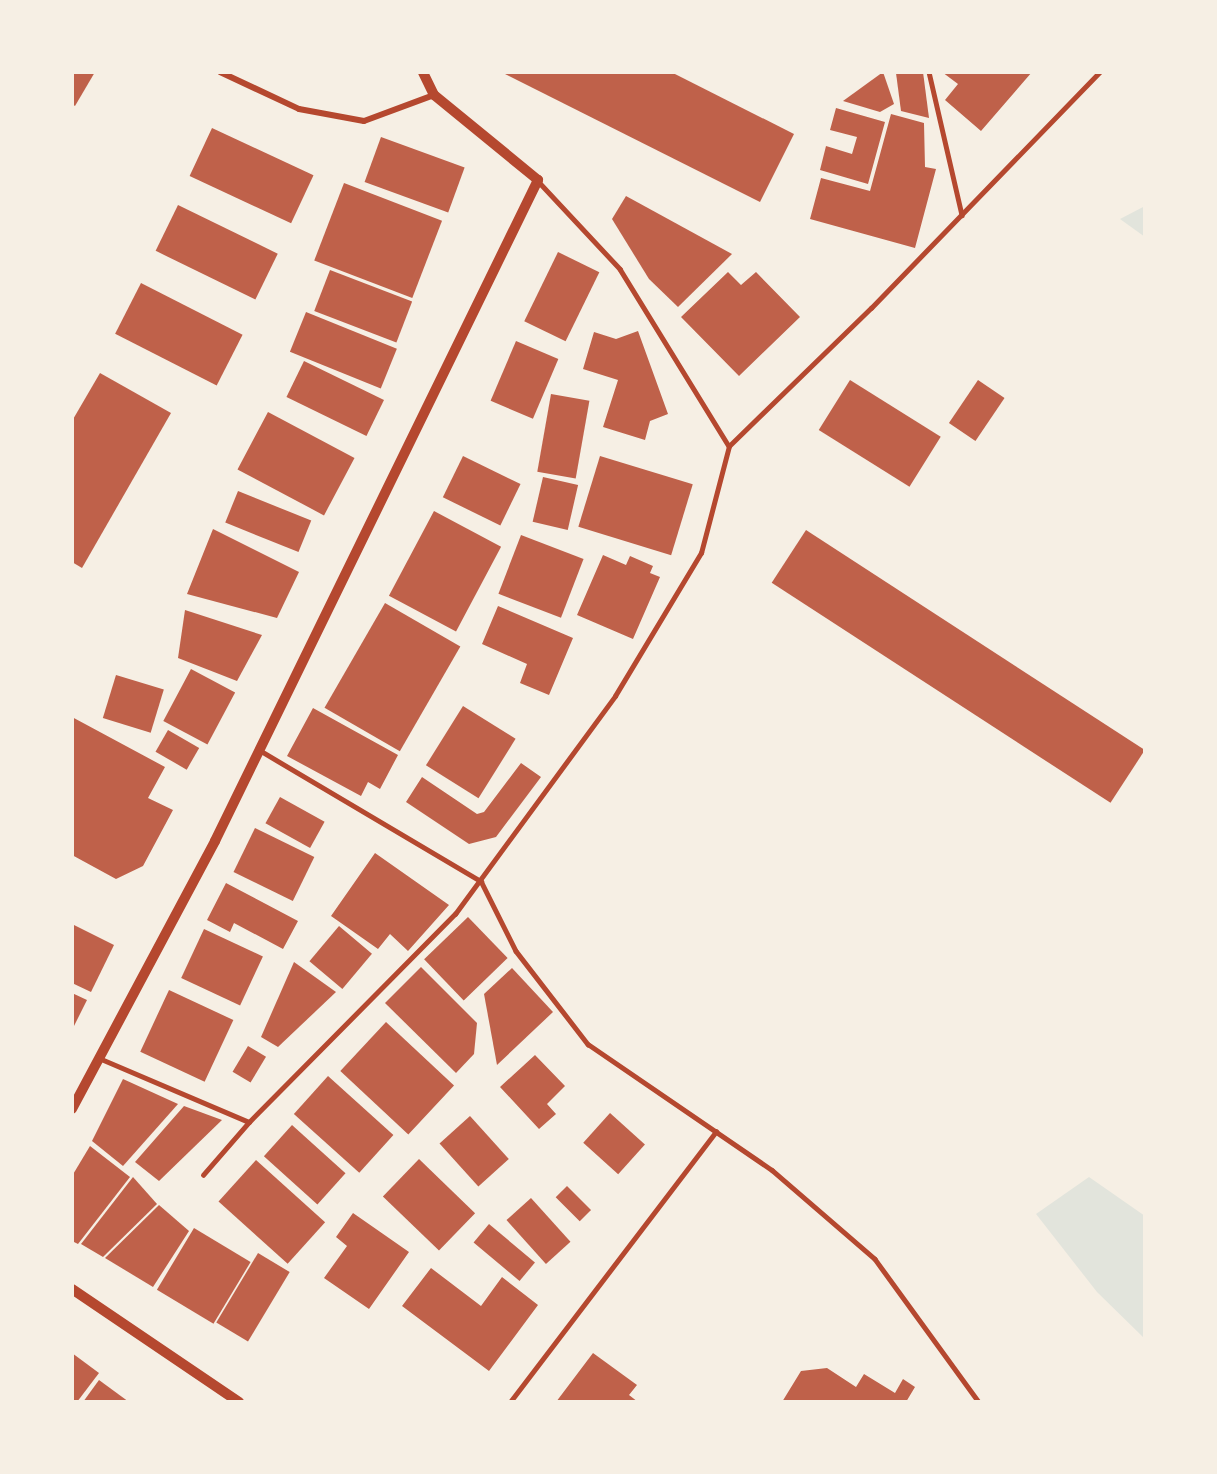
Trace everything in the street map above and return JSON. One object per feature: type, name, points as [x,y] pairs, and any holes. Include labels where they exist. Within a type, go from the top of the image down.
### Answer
[{"type":"street","points":[[220,72],[298,109],[364,121],[434,95]]},
{"type":"street","points":[[72,1109],[259,749],[538,180],[434,95],[423,72]]},
{"type":"street","points":[[72,1289],[239,1402]]},
{"type":"lane","points":[[929,72],[962,215]]},
{"type":"lane","points":[[203,1175],[283,1084],[426,948],[481,881],[615,696],[688,580],[711,527],[729,446],[962,215],[1100,72]]},
{"type":"lane","points":[[538,180],[620,269],[729,446]]},
{"type":"lane","points":[[259,749],[481,881],[516,951],[588,1044],[772,1170],[875,1259],[979,1402]]},
{"type":"lane","points":[[99,1058],[249,1122]]},
{"type":"lane","points":[[510,1402],[716,1132]]},
{"type":"shaded area","points":[[1145,206],[1145,237],[1120,219]]},
{"type":"shaded area","points":[[1089,1177],[1145,1216],[1145,1339],[1097,1292],[1036,1214]]},
{"type":"building","points":[[72,72],[95,72],[75,106],[72,104]]},
{"type":"building","points":[[501,72],[671,72],[794,134],[760,202]]},
{"type":"building","points":[[883,72],[894,104],[880,112],[843,101]]},
{"type":"building","points":[[923,72],[929,118],[901,111],[896,73]]},
{"type":"building","points":[[942,72],[1032,72],[981,131],[945,100],[958,84]]},
{"type":"building","points":[[836,108],[885,122],[868,184],[820,170],[826,146],[852,154],[857,137],[830,130]]},
{"type":"building","points":[[891,114],[924,123],[925,167],[936,169],[915,248],[810,219],[821,178],[870,191]]},
{"type":"building","points":[[212,128],[314,175],[291,223],[190,176]]},
{"type":"building","points":[[381,137],[465,167],[448,213],[365,182]]},
{"type":"building","points":[[344,183],[442,221],[412,298],[314,260]]},
{"type":"building","points":[[626,196],[732,254],[678,307],[649,279],[612,219]]},
{"type":"building","points":[[178,205],[278,254],[255,299],[156,251]]},
{"type":"building","points":[[558,252],[599,272],[566,341],[524,321]]},
{"type":"building","points":[[330,270],[412,302],[396,343],[314,311]]},
{"type":"building","points":[[728,272],[741,285],[756,272],[800,317],[739,376],[681,317]]},
{"type":"building","points":[[141,283],[243,335],[217,386],[115,334]]},
{"type":"building","points":[[306,312],[397,349],[381,389],[290,352]]},
{"type":"building","points":[[638,331],[668,414],[650,421],[645,440],[603,427],[618,380],[583,369],[594,332],[616,339]]},
{"type":"building","points":[[516,341],[558,359],[533,419],[491,401]]},
{"type":"building","points":[[304,361],[384,400],[366,436],[286,397]]},
{"type":"building","points":[[100,373],[171,413],[82,568],[72,562],[72,421]]},
{"type":"building","points":[[850,380],[941,437],[909,487],[819,430]]},
{"type":"building","points":[[978,380],[1005,398],[975,441],[949,423]]},
{"type":"building","points":[[551,394],[589,401],[576,479],[537,472]]},
{"type":"building","points":[[268,412],[355,458],[324,515],[237,469]]},
{"type":"building","points":[[463,456],[521,484],[500,525],[443,497]]},
{"type":"building","points":[[600,456],[693,484],[671,555],[578,527]]},
{"type":"building","points":[[543,477],[578,485],[568,530],[533,522]]},
{"type":"building","points":[[238,491],[311,521],[299,552],[225,523]]},
{"type":"building","points":[[434,511],[501,547],[456,631],[389,596]]},
{"type":"building","points":[[213,529],[299,572],[277,618],[187,594]]},
{"type":"building","points":[[806,530],[1145,750],[1111,803],[772,583]]},
{"type":"building","points":[[521,535],[584,559],[561,618],[498,594]]},
{"type":"building","points":[[603,555],[626,565],[630,556],[653,566],[650,573],[660,577],[633,639],[577,615]]},
{"type":"building","points":[[385,603],[460,646],[400,751],[324,708]]},
{"type":"building","points":[[498,606],[573,638],[549,695],[520,683],[527,664],[482,644]]},
{"type":"building","points":[[185,610],[262,635],[237,681],[178,658]]},
{"type":"building","points":[[191,669],[235,692],[207,745],[163,721]]},
{"type":"building","points":[[116,675],[164,690],[151,733],[103,718]]},
{"type":"building","points":[[463,706],[516,739],[478,798],[426,765]]},
{"type":"building","points":[[313,708],[398,755],[380,789],[368,782],[361,796],[287,756]]},
{"type":"building","points":[[72,717],[165,767],[148,798],[173,810],[143,866],[116,879],[72,855]]},
{"type":"building","points":[[168,730],[199,748],[187,770],[156,752]]},
{"type":"building","points":[[521,763],[541,777],[496,837],[469,844],[406,802],[422,777],[477,814],[484,812]]},
{"type":"building","points":[[280,797],[325,822],[310,848],[265,823]]},
{"type":"building","points":[[255,828],[314,857],[293,901],[234,872]]},
{"type":"building","points":[[375,853],[449,905],[408,951],[390,934],[378,949],[331,916]]},
{"type":"building","points":[[226,883],[298,921],[283,949],[234,923],[230,932],[207,920]]},
{"type":"building","points":[[468,917],[508,958],[464,1000],[424,959]]},
{"type":"building","points":[[72,924],[114,945],[91,992],[72,983]]},
{"type":"building","points":[[339,926],[372,954],[342,989],[309,961]]},
{"type":"building","points":[[204,929],[263,956],[240,1005],[181,978]]},
{"type":"building","points":[[294,962],[336,992],[278,1047],[261,1037]]},
{"type":"building","points":[[421,967],[477,1023],[474,1054],[456,1073],[385,1003]]},
{"type":"building","points":[[512,968],[553,1012],[497,1065],[484,994]]},
{"type":"building","points":[[169,990],[233,1020],[205,1082],[140,1052]]},
{"type":"building","points":[[72,993],[87,1000],[72,1030]]},
{"type":"building","points":[[386,1022],[454,1085],[408,1134],[340,1071]]},
{"type":"building","points":[[248,1046],[266,1057],[251,1083],[233,1072]]},
{"type":"building","points":[[535,1055],[565,1086],[547,1104],[556,1114],[539,1129],[500,1087]]},
{"type":"building","points":[[328,1076],[393,1135],[359,1173],[294,1114]]},
{"type":"building","points":[[123,1079],[178,1104],[123,1166],[92,1141]]},
{"type":"building","points":[[184,1106],[222,1120],[159,1181],[135,1162]]},
{"type":"building","points":[[610,1113],[645,1144],[618,1174],[583,1143]]},
{"type":"building","points":[[470,1116],[509,1159],[478,1187],[440,1143]]},
{"type":"building","points":[[292,1125],[346,1173],[317,1204],[264,1156]]},
{"type":"building","points":[[90,1146],[130,1177],[78,1244],[72,1241],[72,1176]]},
{"type":"building","points":[[419,1159],[475,1213],[439,1251],[383,1196]]},
{"type":"building","points":[[256,1160],[325,1222],[288,1264],[219,1202]]},
{"type":"building","points":[[133,1177],[157,1204],[103,1257],[81,1244]]},
{"type":"building","points":[[567,1186],[591,1210],[580,1221],[556,1197]]},
{"type":"building","points":[[531,1198],[570,1242],[546,1264],[506,1220]]},
{"type":"building","points":[[159,1205],[189,1231],[153,1287],[105,1258]]},
{"type":"building","points":[[353,1213],[409,1252],[369,1309],[324,1278],[347,1246],[336,1237]]},
{"type":"building","points":[[489,1224],[535,1263],[520,1281],[474,1242]]},
{"type":"building","points":[[194,1228],[251,1262],[213,1324],[157,1290]]},
{"type":"building","points":[[258,1253],[290,1272],[248,1341],[216,1322]]},
{"type":"building","points":[[431,1268],[481,1306],[502,1277],[538,1305],[489,1371],[402,1306]]},
{"type":"building","points":[[72,1353],[99,1373],[77,1402],[72,1402]]},
{"type":"building","points":[[593,1353],[637,1385],[629,1395],[638,1402],[556,1402]]},
{"type":"building","points":[[827,1368],[856,1387],[864,1374],[895,1393],[903,1379],[915,1387],[906,1402],[782,1402],[801,1371]]},
{"type":"building","points":[[99,1380],[129,1402],[83,1402]]}]
